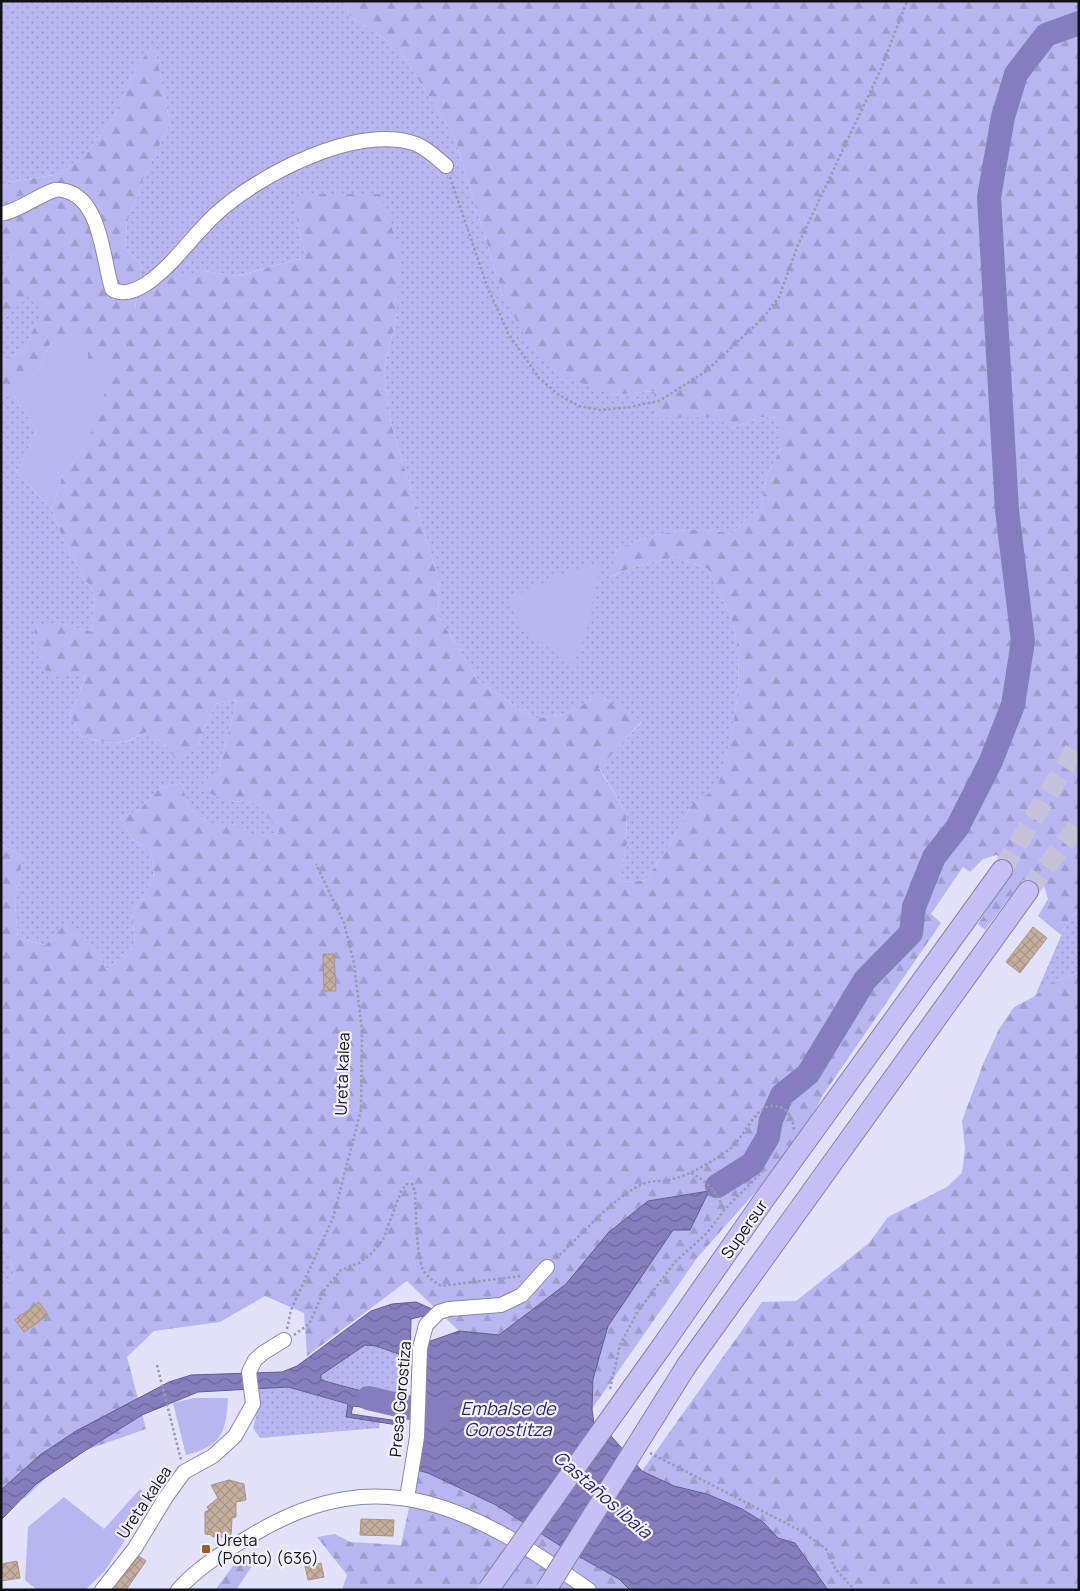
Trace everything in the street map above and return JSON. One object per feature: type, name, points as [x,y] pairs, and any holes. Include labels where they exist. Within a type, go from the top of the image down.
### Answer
[{"type":"highway","name":"Supersur","points":[[488,1590],[763,1201],[1002,870]]},
{"type":"highway","name":"Supersur","points":[[546,1590],[686,1365],[1028,891]]},
{"type":"street","points":[[1,214],[57,189],[74,193],[87,206],[97,230],[106,256],[112,288],[117,292],[133,292],[148,283],[216,213],[244,192],[315,152],[386,139],[415,144],[433,154],[446,166]]},
{"type":"street","name":"Presa Gorostiza","points":[[407,1498],[417,1437],[420,1348],[426,1325],[439,1312],[449,1309],[502,1305],[522,1295],[547,1267]]},
{"type":"street","name":"Ureta kalea","points":[[102,1590],[135,1548],[166,1497],[184,1472],[213,1456],[234,1436],[253,1404],[249,1372],[255,1360],[284,1340]]},
{"type":"street","points":[[178,1590],[194,1574],[222,1553],[273,1523],[303,1509],[349,1498],[407,1498],[441,1506],[495,1529],[533,1550],[589,1590]]},
{"type":"path","points":[[446,166],[487,286],[508,333],[539,378],[559,395],[572,402],[600,410],[630,407],[659,401],[705,372],[763,318],[779,297],[798,245],[881,69],[906,1]]},
{"type":"path","name":"Ureta kalea","points":[[284,1340],[291,1310],[333,1218],[361,1110],[362,1030],[354,963],[344,923],[316,864]]},
{"type":"path","points":[[284,1340],[309,1324],[325,1289],[341,1270],[359,1263],[372,1253],[383,1240],[401,1191],[408,1184],[412,1184],[414,1191],[423,1269],[429,1278],[441,1286],[528,1275],[547,1267],[626,1193],[644,1183],[668,1180],[691,1173],[731,1148],[748,1130],[754,1118],[763,1109],[772,1106],[785,1109],[794,1119],[794,1131],[791,1138]]},
{"type":"path","points":[[610,1391],[620,1345],[638,1311],[674,1262],[707,1234],[724,1210],[769,1165]]},
{"type":"path","points":[[691,1173],[709,1185],[718,1195],[724,1210]]},
{"type":"path","points":[[158,1364],[184,1472]]},
{"type":"path","points":[[648,1452],[803,1532],[826,1549],[836,1570],[854,1590]]},
{"type":"green space","points":[[1,1],[346,1],[349,15],[399,49],[455,138],[503,297],[613,395],[655,391],[656,417],[717,417],[732,428],[760,417],[781,418],[781,448],[767,475],[761,506],[731,534],[715,531],[687,530],[646,538],[617,549],[610,577],[636,566],[675,557],[708,569],[731,617],[738,652],[738,692],[728,751],[717,789],[692,804],[670,844],[646,880],[619,882],[627,844],[626,813],[599,767],[642,722],[599,696],[565,714],[533,719],[478,680],[439,617],[438,577],[391,424],[384,371],[397,313],[297,221],[306,257],[237,276],[204,271],[135,309],[142,265],[125,248],[127,223],[144,177],[170,123],[154,44],[135,70],[115,115],[85,155],[59,174],[10,182],[1,188]]},
{"type":"green space","points":[[346,1],[1079,1],[1079,910],[1067,922],[1061,935],[1038,916],[1048,899],[1044,886],[1023,880],[985,930],[978,924],[1012,870],[997,855],[983,859],[970,872],[963,867],[931,914],[941,923],[823,1095],[797,1145],[697,1258],[592,1409],[593,1379],[608,1326],[673,1230],[690,1194],[648,1201],[608,1233],[566,1284],[499,1335],[459,1331],[407,1281],[307,1356],[304,1313],[265,1296],[220,1322],[154,1331],[127,1357],[146,1429],[86,1450],[54,1470],[25,1498],[1,1505],[1,1296],[14,1275],[1,1226],[1,844],[23,857],[15,904],[18,938],[46,945],[65,924],[88,941],[107,969],[135,944],[132,913],[154,878],[151,850],[132,839],[120,818],[138,811],[160,788],[182,783],[188,806],[206,823],[230,823],[250,835],[280,833],[258,803],[228,801],[197,788],[219,768],[237,700],[216,704],[203,730],[197,749],[177,761],[166,746],[148,731],[130,740],[115,743],[91,739],[81,736],[70,715],[85,675],[68,673],[49,678],[34,645],[35,625],[59,623],[92,632],[94,595],[63,540],[52,510],[62,476],[86,446],[88,336],[50,344],[39,369],[1,401],[1,362],[24,350],[42,311],[29,296],[1,322],[1,283],[12,255],[1,251],[1,188],[10,182],[59,174],[85,155],[115,115],[135,70],[154,43],[170,123],[144,177],[127,223],[125,248],[142,265],[135,308],[164,279],[204,271],[238,276],[306,257],[297,221],[297,194],[380,194],[400,252],[397,313],[384,371],[391,424],[438,577],[439,617],[478,680],[533,719],[565,714],[599,696],[642,721],[599,768],[626,813],[627,844],[619,882],[646,880],[670,844],[692,804],[717,788],[728,750],[738,692],[738,652],[731,617],[708,569],[675,557],[636,566],[609,577],[617,549],[646,538],[687,530],[715,531],[731,534],[761,506],[767,475],[781,448],[781,418],[760,417],[732,428],[716,417],[656,418],[654,391],[613,395],[557,374],[531,346],[503,297],[455,138],[399,49],[349,15]]},
{"type":"green space","points":[[1,251],[12,255],[1,283]]},
{"type":"green space","points":[[29,295],[43,311],[24,350],[1,362],[1,322]]},
{"type":"green space","points":[[88,335],[88,359],[115,364],[86,446],[62,476],[52,510],[17,472],[37,431],[11,391],[39,369],[50,344]]},
{"type":"green space","points":[[11,391],[37,431],[17,472],[52,510],[63,540],[94,595],[92,633],[59,623],[35,626],[68,673],[85,674],[79,695],[70,715],[81,736],[115,743],[130,740],[148,731],[166,746],[197,749],[203,730],[216,704],[237,700],[219,768],[228,801],[258,803],[281,833],[250,836],[230,823],[206,823],[188,806],[182,783],[160,788],[138,811],[120,818],[132,839],[151,850],[154,878],[132,913],[135,944],[107,969],[88,941],[46,945],[18,938],[15,904],[23,857],[1,844],[1,401]]},
{"type":"green space","points":[[601,563],[585,637],[571,667],[524,627],[506,600],[563,574]]},
{"type":"green space","points":[[1079,910],[1079,972],[1048,984],[1035,996],[1067,922]]},
{"type":"green space","points":[[1079,972],[1079,1590],[828,1590],[795,1543],[778,1538],[763,1522],[742,1509],[707,1494],[674,1486],[642,1471],[762,1302],[796,1301],[869,1243],[888,1217],[947,1187],[962,1173],[965,1149],[962,1121],[983,1064],[999,1029],[1014,1007],[1035,996],[1048,984]]},
{"type":"green space","points":[[1,1226],[14,1275],[1,1296]]},
{"type":"green space","points":[[370,1344],[410,1358],[402,1367],[398,1401],[321,1379],[321,1375],[361,1346]]},
{"type":"green space","points":[[288,1387],[349,1405],[347,1418],[380,1422],[379,1428],[260,1438],[253,1428],[259,1404],[257,1389]]},
{"type":"green space","points":[[194,1398],[228,1398],[226,1421],[219,1437],[214,1443],[186,1455],[173,1403]]},
{"type":"green space","points":[[417,1470],[428,1473],[496,1505],[561,1547],[619,1579],[630,1590],[342,1590],[347,1575],[317,1537],[335,1534],[350,1542],[401,1545]]},
{"type":"green space","points":[[140,1489],[152,1499],[104,1572],[85,1590],[37,1590],[25,1580],[28,1527],[64,1497],[104,1529]]},
{"type":"green space","points":[[249,1553],[252,1566],[236,1590],[215,1590],[233,1566]]},
{"type":"water","name":"Embalse de Gorostitza","points":[[709,1191],[690,1230],[673,1230],[608,1326],[593,1379],[592,1409],[595,1431],[611,1436],[642,1471],[674,1486],[707,1494],[742,1509],[763,1522],[778,1538],[795,1543],[828,1590],[630,1590],[619,1579],[562,1547],[496,1505],[428,1473],[417,1470],[425,1343],[459,1331],[499,1335],[566,1284],[608,1233],[648,1201]]},
{"type":"water","points":[[416,1302],[439,1312],[411,1319],[410,1358],[376,1346],[365,1345],[321,1375],[321,1379],[325,1381],[398,1401],[397,1412],[353,1406],[351,1414],[398,1421],[398,1425],[346,1417],[348,1404],[288,1387],[198,1392],[142,1415],[86,1450],[36,1484],[1,1520],[1,1490],[40,1455],[76,1431],[169,1382],[191,1375],[282,1372],[297,1366],[371,1311],[392,1304]]},
{"type":"building","points":[[1033,927],[1047,938],[1020,973],[1006,962]]},
{"type":"building","points":[[323,954],[334,954],[336,991],[324,991]]},
{"type":"building","points":[[39,1302],[48,1315],[24,1332],[15,1320]]},
{"type":"building","points":[[229,1480],[244,1484],[246,1500],[236,1502],[236,1517],[232,1518],[231,1537],[213,1537],[212,1535],[205,1534],[205,1512],[209,1510],[207,1507],[218,1498],[211,1485]]},
{"type":"building","points":[[361,1519],[394,1520],[393,1536],[360,1535]]},
{"type":"building","points":[[139,1556],[146,1561],[126,1590],[113,1590]]},
{"type":"building","points":[[17,1561],[20,1578],[1,1581],[1,1564]]},
{"type":"building","points":[[321,1563],[324,1577],[308,1580],[305,1566]]},
{"type":"waterway","points":[[717,1186],[752,1164],[768,1137],[771,1120],[782,1095],[808,1074],[865,980],[911,933],[914,907],[934,857],[957,828],[991,761],[1013,705],[1023,641],[1007,510],[989,197],[1003,117],[1016,74],[1046,35],[1079,23]]},
{"type":"waterway","points":[[368,1398],[424,1411],[442,1413]]},
{"type":"tunnel","points":[[1002,870],[1079,743]]},
{"type":"tunnel","points":[[1028,891],[1079,824]]},
{"type":"place","name":"Ureta (Ponto) (636)","points":[[206,1549]]},
{"type":"water label","name":"Castaños ibaia","points":[[603,1494]]}]
